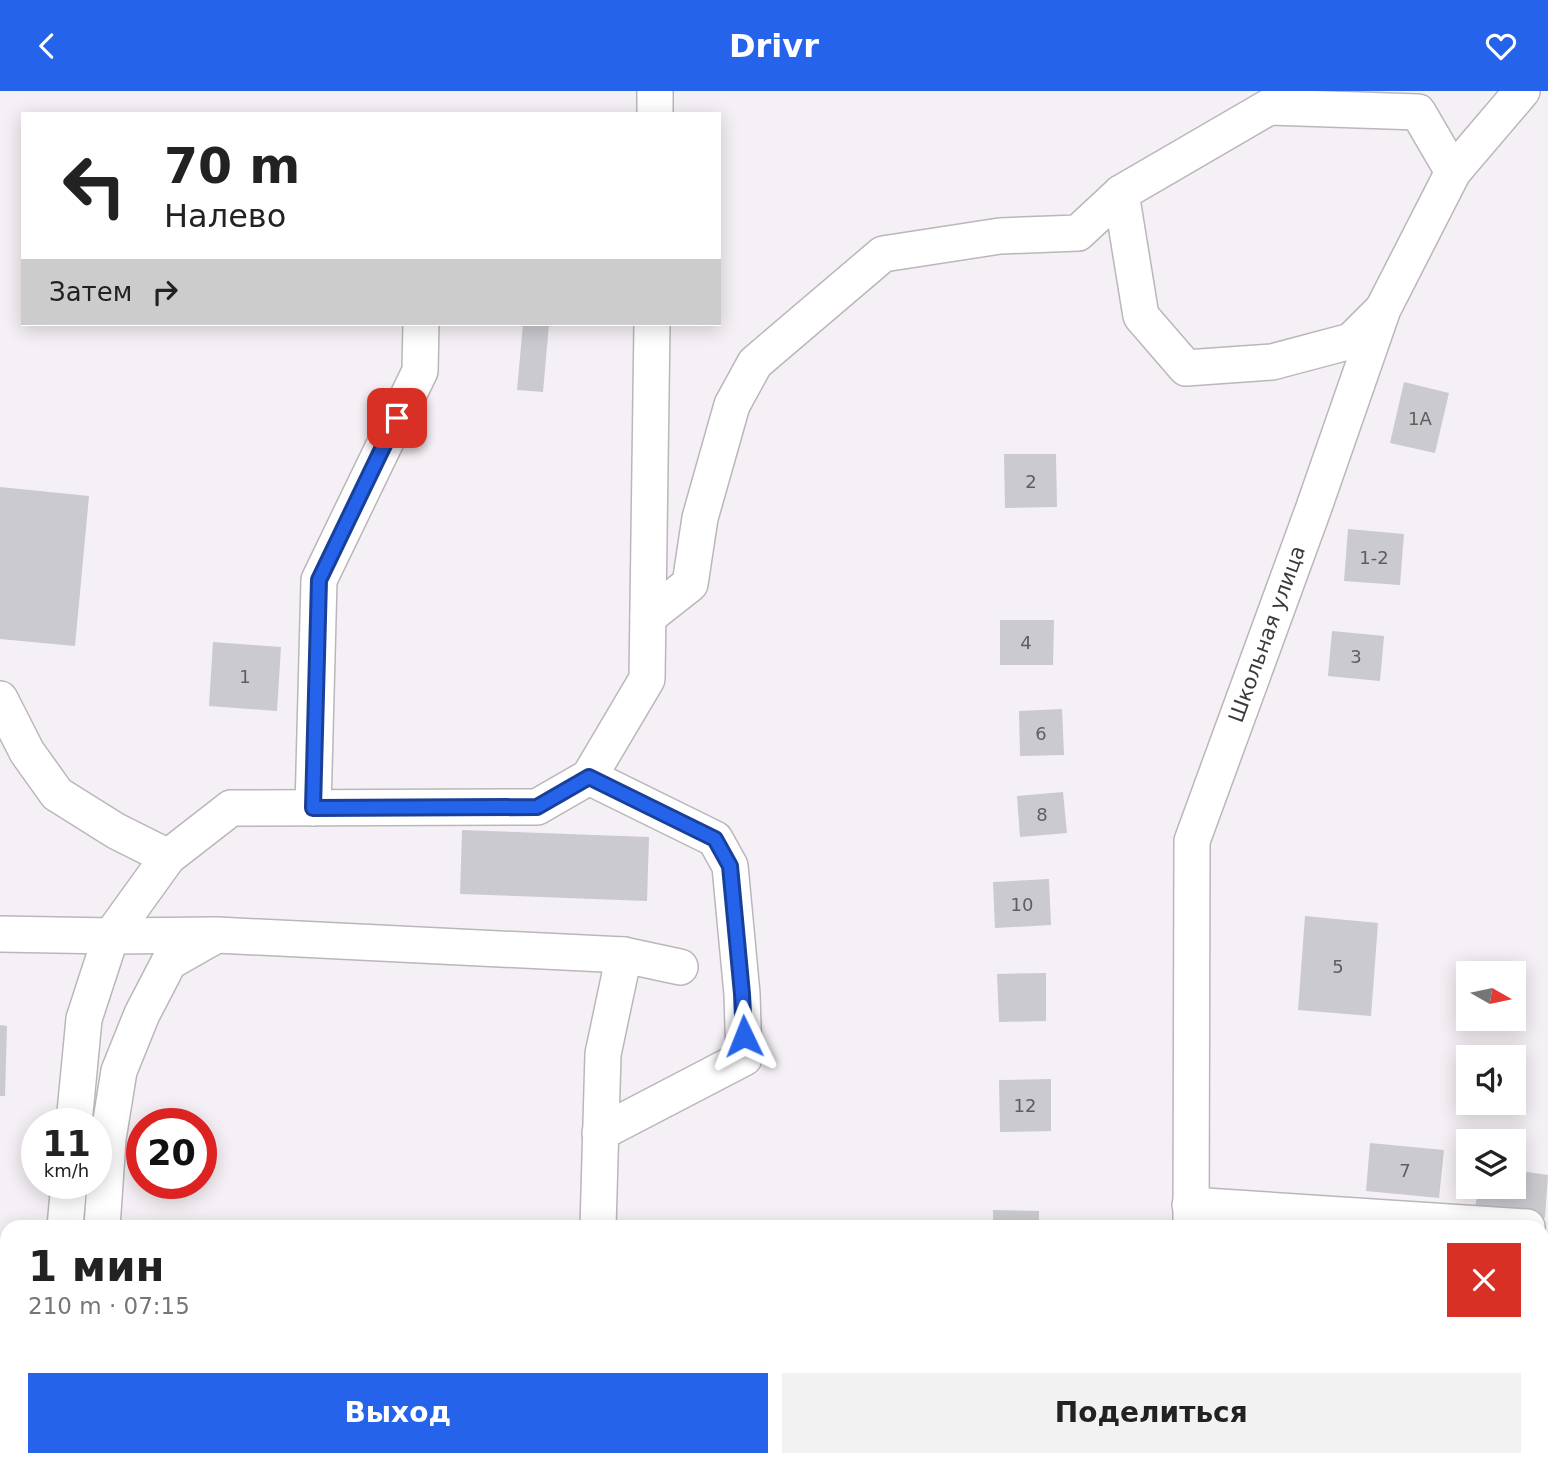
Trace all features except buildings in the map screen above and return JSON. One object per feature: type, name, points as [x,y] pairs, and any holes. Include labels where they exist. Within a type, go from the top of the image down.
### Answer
[{"type":"street","points":[[654,112],[655,91]]},
{"type":"street","name":"Школьная улица","points":[[1191,1216],[1192,841],[1313,510],[1382,309],[1453,172],[1522,91]]},
{"type":"street","points":[[648,617],[690,584],[700,518],[732,405],[755,363],[883,254],[1000,236],[1077,233],[1121,193],[1269,107],[1418,111],[1453,172]]},
{"type":"street","points":[[1121,193],[1141,316],[1186,368],[1272,362],[1351,341],[1382,309]]},
{"type":"street","points":[[313,808],[319,580],[420,371],[421,326]]},
{"type":"street","points":[[75,1108],[84,1019],[111,936],[168,857],[231,807],[537,807],[589,777],[647,679],[652,326]]},
{"type":"street","points":[[0,699],[27,752],[57,794],[116,831],[168,857]]},
{"type":"street","points":[[589,777],[715,839],[730,866],[742,994],[744,1058],[600,1133]]},
{"type":"street","points":[[0,934],[216,935],[624,955],[680,967]]},
{"type":"street","points":[[102,1220],[108,1139],[119,1071],[142,1014],[169,962],[216,935]]},
{"type":"street","points":[[598,1220],[603,1054],[624,955]]},
{"type":"street","points":[[66,1220],[68,1199]]},
{"type":"street","points":[[1191,1216],[1313,1220]]},
{"type":"route","points":[[397,418],[319,580],[313,808],[537,807],[589,777],[681,820],[715,839],[730,866],[744,1036]]}]
